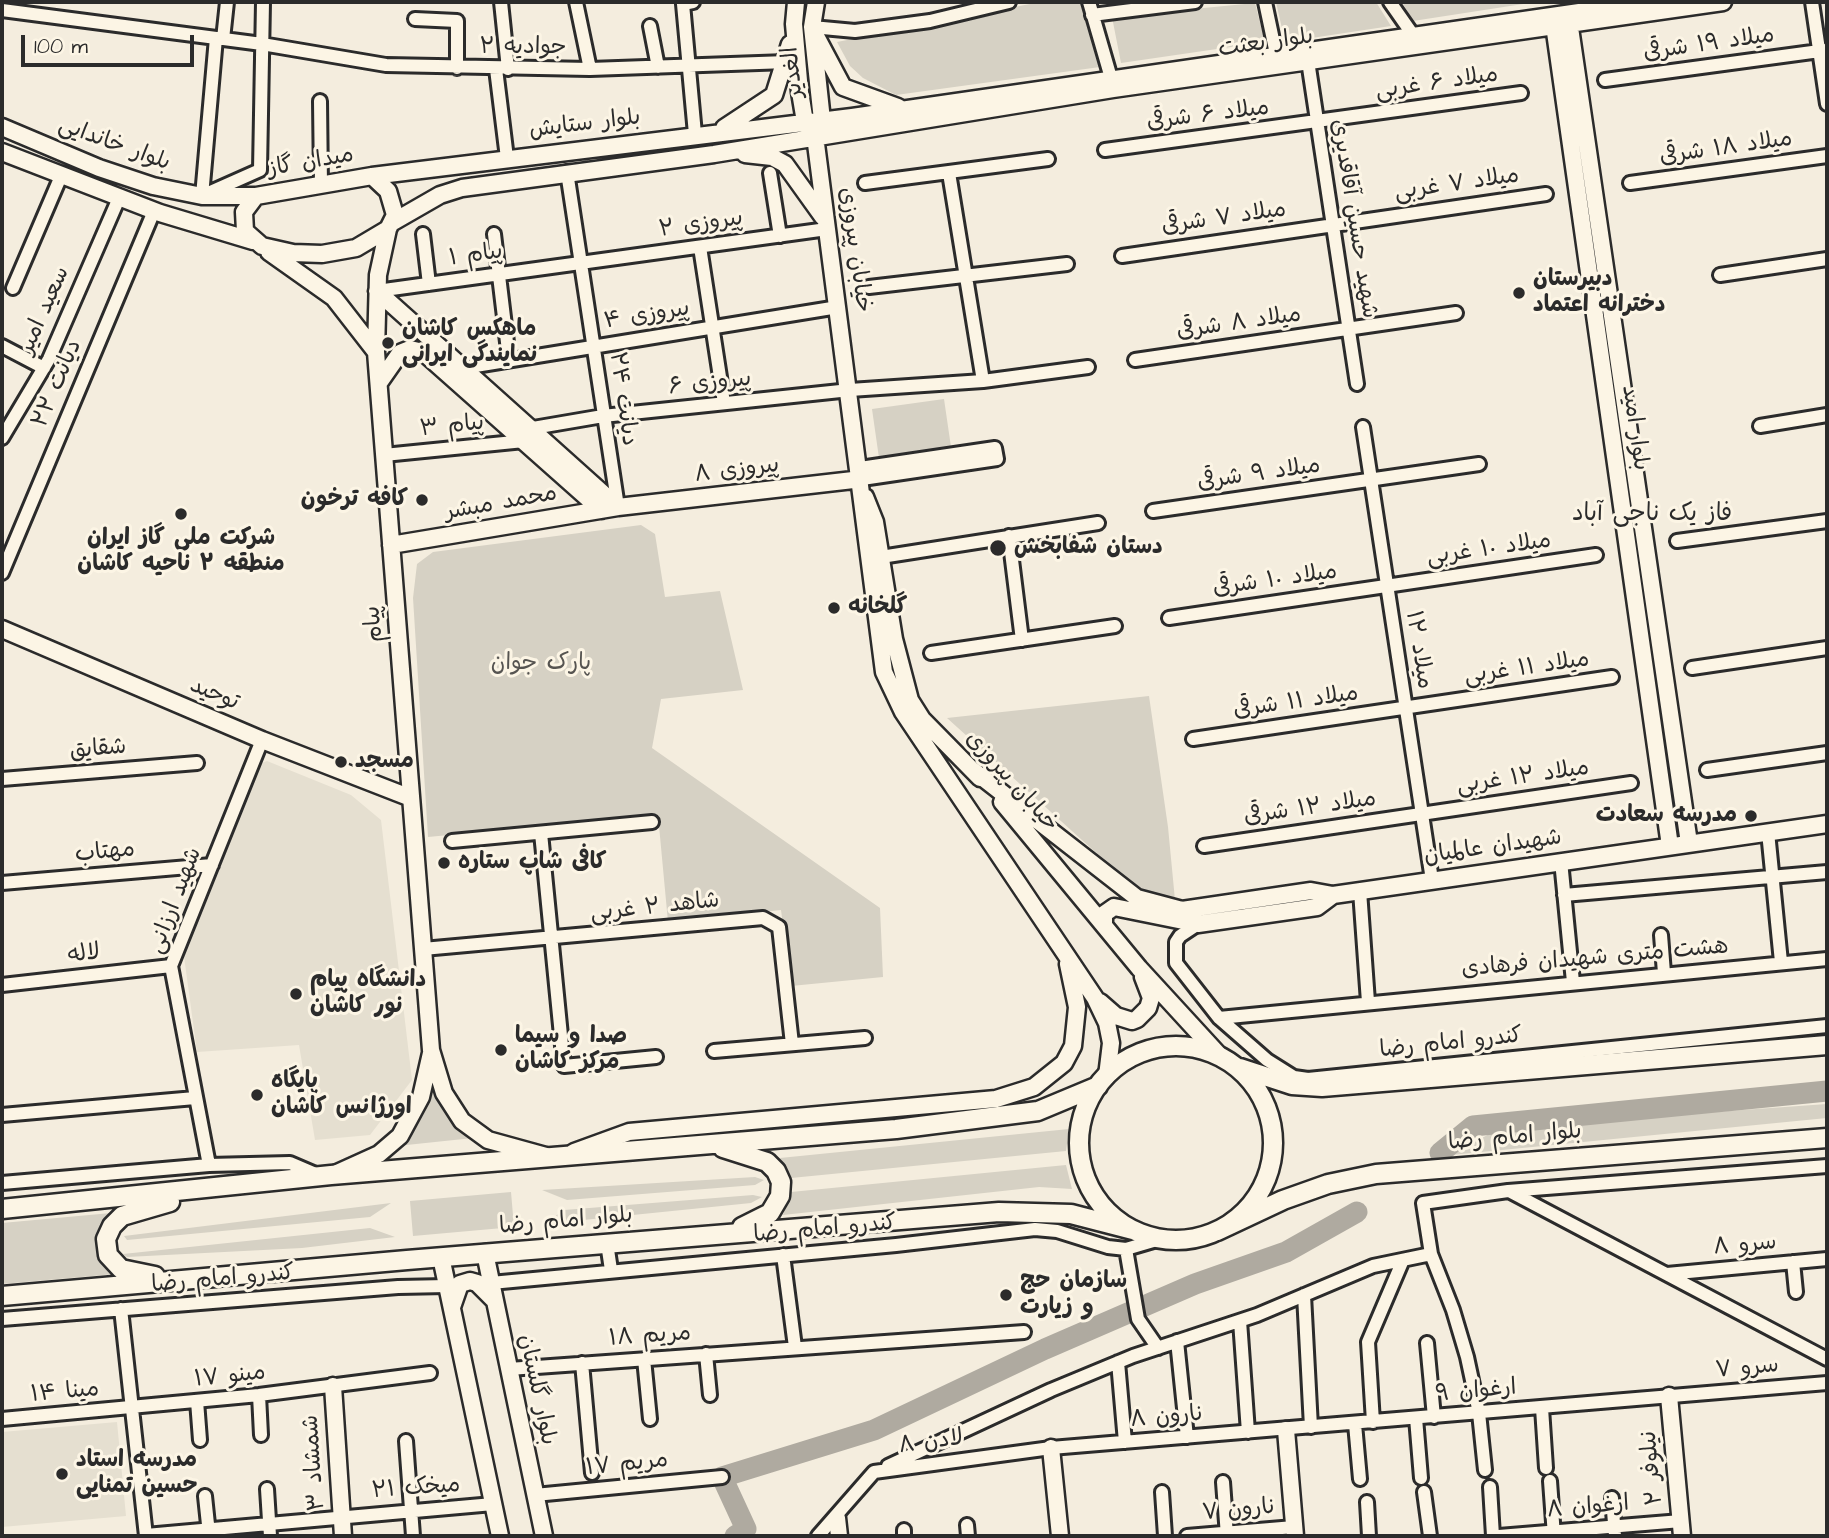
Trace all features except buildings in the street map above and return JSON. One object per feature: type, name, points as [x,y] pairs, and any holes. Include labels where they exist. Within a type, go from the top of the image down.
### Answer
[{"type":"main road","name":"الغدیر","points":[[796,2],[794,24],[805,122]]},
{"type":"main road","name":"الغدیر","points":[[815,136],[822,120],[812,27],[816,2]]},
{"type":"main road","name":"بلوار بعثت","points":[[815,136],[1561,21],[1648,2]]},
{"type":"main road","name":"بلوار بعثت","points":[[805,122],[1413,35],[1723,2]]},
{"type":"main road","name":"بلوار امید","points":[[1561,21],[1615,400],[1670,846]]},
{"type":"main road","points":[[720,131],[774,95],[787,62],[794,24]]},
{"type":"main road","points":[[812,27],[843,87],[881,103],[904,108]]},
{"type":"main road","points":[[805,122],[815,136]]},
{"type":"main road","name":"بلوار ستایش","points":[[372,176],[805,122]]},
{"type":"main road","name":"بلوار خاندایی","points":[[2,127],[134,181],[202,196],[256,196]]},
{"type":"main road","name":"بلوار ستایش","points":[[390,225],[440,195],[462,188],[714,154],[815,136]]},
{"type":"main road","name":"خیابان پیروزی","points":[[815,136],[862,481],[862,516],[884,672],[892,693],[1095,998],[1107,1023],[1111,1043],[1102,1081]]},
{"type":"main road","points":[[617,144],[621,165]]},
{"type":"main road","points":[[714,154],[756,154],[785,164],[826,225]]},
{"type":"main road","name":"بلوار خاندایی","points":[[3,155],[154,211],[257,244]]},
{"type":"main road","name":"میدان گاز","points":[[257,244],[245,231],[243,218],[247,205],[256,196],[372,176],[384,184],[392,197],[390,225]]},
{"type":"main road","points":[[257,244],[293,253],[335,253],[367,243],[390,225]]},
{"type":"main road","name":"پیام","points":[[390,225],[377,291],[376,352],[431,1050]]},
{"type":"main road","points":[[257,244],[334,298],[376,352]]},
{"type":"main road","points":[[377,291],[463,368],[498,409]]},
{"type":"main road","points":[[379,383],[400,353],[416,350],[498,409],[618,507]]},
{"type":"main road","name":"بلوار امید","points":[[1615,400],[1689,843]]},
{"type":"main road","points":[[529,435],[601,510]]},
{"type":"main road","name":"خیابان پیروزی","points":[[862,481],[873,512],[894,639],[911,700],[922,719],[974,771],[1139,968],[1224,1059]]},
{"type":"main road","name":"پیروزی ۸","points":[[618,507],[862,481]]},
{"type":"main road","name":"محمد مبشر","points":[[391,545],[618,507]]},
{"type":"main road","name":"توحید","points":[[2,629],[262,740],[411,798]]},
{"type":"main road","points":[[974,771],[1137,898],[1157,905],[1182,910],[1311,891],[1333,895]]},
{"type":"main road","name":"شهیدان عالمیان","points":[[1333,895],[1827,824]]},
{"type":"main road","points":[[1104,923],[1102,916],[1107,910],[1123,907],[1198,924],[1317,907],[1333,895]]},
{"type":"main road","points":[[431,1050],[444,1093],[462,1121],[488,1140],[556,1156],[629,1132],[996,1099],[1034,1087],[1064,1063],[1073,1046],[1077,1019],[1066,955]]},
{"type":"main road","points":[[1095,998],[1124,1020],[1132,1021],[1143,1015],[1151,998],[1139,968]]},
{"type":"main road","points":[[1224,1059],[1248,1077],[1265,1102],[1273,1131],[1272,1162],[1261,1190],[1249,1206],[1217,1231],[1189,1239],[1160,1239],[1133,1230],[1102,1206],[1083,1172],[1079,1133],[1083,1113],[1102,1081],[1124,1061],[1149,1049],[1188,1046],[1224,1059],[1292,1085],[1322,1087],[1539,1062],[1827,1045]]},
{"type":"main road","points":[[326,1176],[379,1154],[400,1136],[421,1097],[431,1050]]},
{"type":"main road","points":[[2,1209],[326,1176],[896,1129],[1038,1111],[1102,1081]]},
{"type":"main road","points":[[896,1129],[934,1106]]},
{"type":"main road","name":"بلوار امام رضا","points":[[1217,1231],[1283,1200],[1328,1184],[1376,1174],[1827,1138]]},
{"type":"main road","points":[[712,1144],[767,1162],[776,1171],[780,1182],[780,1196],[770,1213],[726,1233]]},
{"type":"main road","points":[[211,1279],[141,1275],[121,1269],[111,1260],[106,1248],[112,1226],[122,1216],[140,1208],[256,1184]]},
{"type":"main road","name":"بلوار امام رضا","points":[[2,1296],[891,1220],[1044,1212],[1091,1218],[1133,1230]]},
{"type":"main road","name":"بلوار گلستان","points":[[485,1253],[544,1536]]},
{"type":"main road","points":[[441,1257],[500,1536]]},
{"type":"main road","points":[[452,1308],[460,1284],[470,1281],[483,1287],[494,1301]]},
{"type":"main road","name":"شمشاد ۳","points":[[333,1386],[344,1536]]},
{"type":"main road","name":"نیلوفر ۲","points":[[1670,1396],[1682,1529]]},
{"type":"main road","points":[[1286,1430],[1295,1532]]},
{"type":"main road","points":[[1052,1448],[1060,1536]]},
{"type":"main road","points":[[837,1518],[839,1536]]},
{"type":"street","points":[[202,196],[220,39],[227,2]]},
{"type":"street","points":[[202,196],[260,170],[263,2]]},
{"type":"street","points":[[500,2],[508,158]]},
{"type":"street","points":[[576,2],[590,69]]},
{"type":"street","points":[[1111,78],[1091,8],[1195,2]]},
{"type":"street","points":[[1265,2],[1276,54]]},
{"type":"street","points":[[1390,2],[1413,35]]},
{"type":"street","points":[[1812,2],[1823,51],[1827,104]]},
{"type":"street","points":[[688,3],[688,66],[695,134]]},
{"type":"street","points":[[812,27],[855,31],[930,21],[1003,3]]},
{"type":"street","name":"جوادیه ۲","points":[[2,10],[262,44],[364,63],[457,68],[590,69],[787,62]]},
{"type":"street","points":[[415,19],[457,21],[457,68]]},
{"type":"street","points":[[650,26],[657,67]]},
{"type":"street","name":"میلاد ۱۹ شرقی","points":[[1605,80],[1823,51]]},
{"type":"street","name":"شهید حسین آقاقدیری","points":[[1308,61],[1357,384]]},
{"type":"street","name":"میلاد ۶ غربی","points":[[1318,123],[1521,93]]},
{"type":"street","points":[[320,101],[321,185]]},
{"type":"street","name":"میلاد ۶ شرقی","points":[[1105,150],[1318,123]]},
{"type":"street","name":"میلاد ۱۸ شرقی","points":[[1630,183],[1827,156]]},
{"type":"street","points":[[865,183],[1048,159]]},
{"type":"street","name":"دیانت ۲۴","points":[[567,172],[618,507]]},
{"type":"street","points":[[770,173],[780,236]]},
{"type":"street","points":[[949,173],[983,381]]},
{"type":"street","points":[[13,288],[61,176]]},
{"type":"street","name":"میلاد ۷ غربی","points":[[1333,225],[1546,194]]},
{"type":"street","name":"سعید امیر","points":[[2,438],[7,420],[44,368],[119,198]]},
{"type":"street","name":"دیانت ۲۲","points":[[2,573],[154,211]]},
{"type":"street","name":"پیروزی ۲","points":[[581,263],[780,236],[826,225]]},
{"type":"street","name":"میلاد ۷ شرقی","points":[[1122,256],[1333,225]]},
{"type":"street","points":[[423,234],[429,284]]},
{"type":"street","points":[[494,234],[509,359]]},
{"type":"street","points":[[700,247],[724,403]]},
{"type":"street","points":[[1720,275],[1827,259]]},
{"type":"street","name":"پیام ۱","points":[[377,291],[581,263]]},
{"type":"street","points":[[869,287],[1067,264]]},
{"type":"street","name":"پیروزی ۴","points":[[463,368],[838,307]]},
{"type":"street","name":"میلاد ۸ شرقی","points":[[1135,360],[1456,313]]},
{"type":"street","points":[[2,346],[44,368]]},
{"type":"street","name":"پیروزی ۶","points":[[529,435],[603,415],[850,390],[983,381],[1088,367]]},
{"type":"street","points":[[1760,426],[1827,415]]},
{"type":"street","name":"میلاد ۱۲","points":[[1363,427],[1432,880]]},
{"type":"street","name":"پیام ۳","points":[[384,455],[529,435]]},
{"type":"street","points":[[862,481],[996,454]]},
{"type":"street","name":"میلاد ۹ شرقی","points":[[1153,511],[1479,464]]},
{"type":"street","points":[[1677,541],[1827,521]]},
{"type":"street","points":[[881,557],[1098,523]]},
{"type":"street","points":[[1009,536],[1022,640]]},
{"type":"street","name":"میلاد ۱۰ غربی","points":[[1387,586],[1596,555]]},
{"type":"street","name":"میلاد ۱۰ شرقی","points":[[1169,618],[1387,586]]},
{"type":"street","points":[[931,653],[1115,626]]},
{"type":"street","points":[[1692,668],[1827,648]]},
{"type":"street","name":"میلاد ۱۱ غربی","points":[[1406,708],[1612,677]]},
{"type":"street","name":"میلاد ۱۱ شرقی","points":[[1193,739],[1406,708]]},
{"type":"street","name":"شهید ارزانی","points":[[209,1165],[172,966],[262,740]]},
{"type":"street","points":[[1707,770],[1827,753]]},
{"type":"street","name":"شقایق","points":[[2,779],[197,763]]},
{"type":"street","name":"میلاد ۱۲ غربی","points":[[1422,814],[1631,783]]},
{"type":"street","name":"میلاد ۱۲ شرقی","points":[[1204,846],[1422,814]]},
{"type":"street","points":[[452,841],[652,822]]},
{"type":"street","points":[[1768,832],[1781,962]]},
{"type":"street","points":[[541,834],[565,1066],[656,1057]]},
{"type":"street","points":[[1561,861],[1573,982]]},
{"type":"street","name":"مهتاب","points":[[2,884],[212,865]]},
{"type":"street","points":[[1564,895],[1827,872]]},
{"type":"street","points":[[1360,891],[1368,1002]]},
{"type":"street","name":"شاهد ۲ غربی","points":[[423,949],[763,918],[779,927],[792,1044]]},
{"type":"street","name":"کندرو امام رضا","points":[[1198,924],[1180,936],[1174,956],[1188,981],[1219,1018],[1284,1072],[1308,1079],[1539,1062],[1827,1026]]},
{"type":"street","points":[[1661,935],[1664,973]]},
{"type":"street","name":"هشت متری شهیدان فرهادی","points":[[1219,1018],[1827,959]]},
{"type":"street","name":"لاله","points":[[2,985],[172,966]]},
{"type":"street","points":[[714,1051],[865,1038]]},
{"type":"street","points":[[2,1115],[195,1098]]},
{"type":"street","points":[[2,1184],[209,1165],[290,1163],[326,1176]]},
{"type":"street","points":[[1485,1470],[1479,1413],[1453,1310],[1431,1254],[1423,1203],[1508,1191],[1827,1166]]},
{"type":"street","points":[[1508,1191],[1827,1359]]},
{"type":"street","points":[[891,1220],[896,1245]]},
{"type":"street","name":"کندرو امام رضا","points":[[491,1283],[896,1245],[1035,1228],[1058,1231],[1108,1247],[1126,1249],[1160,1239]]},
{"type":"street","points":[[607,1243],[611,1270]]},
{"type":"street","points":[[1126,1249],[1138,1320],[1158,1348]]},
{"type":"street","points":[[874,1472],[1118,1362],[1240,1321],[1373,1266],[1431,1254]]},
{"type":"street","points":[[783,1255],[795,1347]]},
{"type":"street","name":"سرو ۸","points":[[1667,1274],[1827,1259]]},
{"type":"street","points":[[1373,1422],[1368,1342],[1403,1260]]},
{"type":"street","points":[[1793,1262],[1796,1292]]},
{"type":"street","points":[[315,1269],[320,1293]]},
{"type":"street","name":"کندرو امام رضا","points":[[2,1319],[320,1293],[447,1286]]},
{"type":"street","points":[[1304,1296],[1311,1427]]},
{"type":"street","points":[[121,1309],[146,1536]]},
{"type":"street","points":[[1240,1321],[1248,1433]]},
{"type":"street","name":"مریم ۱۸","points":[[509,1369],[1024,1332]]},
{"type":"street","points":[[1177,1341],[1187,1437]]},
{"type":"street","points":[[1427,1343],[1434,1417]]},
{"type":"street","points":[[706,1354],[710,1395]]},
{"type":"street","points":[[645,1359],[650,1419]]},
{"type":"street","points":[[1118,1362],[1125,1442]]},
{"type":"street","points":[[582,1363],[592,1473]]},
{"type":"street","name":"مینو ۱۷","points":[[131,1408],[430,1373]]},
{"type":"street","name":"سرو ۷","points":[[1670,1396],[1827,1383]]},
{"type":"street","points":[[259,1395],[261,1435]]},
{"type":"street","name":"ارغوان ۹","points":[[1286,1430],[1670,1396]]},
{"type":"street","points":[[197,1401],[200,1440]]},
{"type":"street","name":"مینا ۱۴","points":[[2,1419],[131,1408]]},
{"type":"street","points":[[1542,1408],[1546,1468]]},
{"type":"street","points":[[1416,1418],[1421,1478]]},
{"type":"street","points":[[1355,1424],[1360,1479]]},
{"type":"street","name":"نارون ۸","points":[[1052,1448],[1286,1430]]},
{"type":"street","points":[[405,1441],[413,1536]]},
{"type":"street","name":"لادن ۸","points":[[818,1536],[837,1518],[874,1472],[1052,1448]]},
{"type":"street","name":"مریم ۱۷","points":[[535,1495],[722,1477]]},
{"type":"street","points":[[1550,1481],[1553,1534]]},
{"type":"street","points":[[1223,1482],[1227,1534]]},
{"type":"street","points":[[1490,1488],[1493,1536]]},
{"type":"street","points":[[267,1489],[270,1536]]},
{"type":"street","points":[[1161,1492],[1166,1536]]},
{"type":"street","points":[[1424,1492],[1430,1536]]},
{"type":"street","points":[[205,1496],[209,1533]]},
{"type":"street","points":[[1612,1498],[1615,1531]]},
{"type":"street","points":[[1367,1502],[1369,1536]]},
{"type":"street","name":"میخک ۲۱","points":[[146,1536],[209,1533],[269,1522],[493,1504]]},
{"type":"street","name":"ارغوان ۸","points":[[1499,1536],[1682,1529]]},
{"type":"street","name":"نارون ۷","points":[[1187,1536],[1295,1532]]},
{"type":"shaded area","name":"دانشگاه پیام نور کاشان","points":[[267,761],[351,795],[381,820],[412,1080],[370,1135],[315,1140],[299,1045],[197,1052],[183,949],[257,765]]},
{"type":"shaded area","name":"مدرسه استاد حسین تمنایی","points":[[117,1422],[126,1516],[2,1527],[2,1432]]},
{"type":"green space","points":[[1040,2],[1080,2],[1100,67],[896,95],[863,78],[850,66],[837,42]]},
{"type":"green space","points":[[1276,2],[1376,2],[1391,26],[1285,42]]},
{"type":"green space","points":[[1402,2],[1536,2],[1413,21]]},
{"type":"green space","points":[[1255,3],[1265,42],[1121,63],[1112,17]]},
{"type":"green space","points":[[944,399],[951,447],[879,458],[872,409]]},
{"type":"green space","name":"پارک جوان","points":[[641,525],[655,534],[665,597],[720,591],[743,690],[661,699],[652,748],[880,908],[883,977],[791,986],[781,910],[668,922],[658,815],[428,837],[413,598],[417,564],[433,552]]},
{"type":"green space","points":[[1149,696],[1168,827],[1175,900],[1145,897],[947,718]]},
{"type":"green space","points":[[430,1077],[473,1138],[397,1146]]},
{"type":"green space","points":[[1827,1104],[1827,1118],[1451,1155],[1502,1127]]},
{"type":"green space","points":[[1069,1129],[1066,1151],[791,1178],[780,1158]]},
{"type":"green space","points":[[1066,1165],[1072,1189],[1039,1187],[783,1215],[791,1192]]},
{"type":"green space","points":[[755,1177],[764,1180],[755,1185],[567,1200],[542,1190]]},
{"type":"green space","points":[[511,1192],[514,1227],[413,1236],[410,1201]]},
{"type":"green space","points":[[753,1195],[762,1197],[751,1203],[544,1224],[564,1210]]},
{"type":"green space","points":[[391,1203],[370,1217],[127,1240],[124,1236]]},
{"type":"green space","points":[[111,1213],[101,1238],[115,1274],[2,1284],[2,1223]]},
{"type":"green space","points":[[370,1228],[395,1237],[302,1248],[127,1257],[123,1254]]},
{"type":"waterway","points":[[1440,1153],[1473,1126],[1827,1091]]},
{"type":"waterway","points":[[735,1536],[746,1529],[722,1477],[874,1430],[1045,1349],[1195,1284],[1286,1252],[1357,1212]]},
{"type":"place","name":"دبیرستان دخترانه اعتماد","points":[[1519,293]]},
{"type":"place","name":"ماهکس کاشان نمایندگی ایرانی","points":[[388,343]]},
{"type":"place","name":"کافه ترخون","points":[[422,500]]},
{"type":"place","name":"شرکت ملی گاز ایران منطقه ۲ ناحیه کاشان","points":[[181,514]]},
{"type":"place","name":"دستان شفابخش","points":[[998,548]]},
{"type":"place","name":"گلخانه","points":[[834,608]]},
{"type":"place","name":"مسجد","points":[[341,762]]},
{"type":"place","name":"مدرسه سعادت","points":[[1751,816]]},
{"type":"place","name":"کافی شاپ ستاره","points":[[444,863]]},
{"type":"place","name":"دانشگاه پیام نور کاشان","points":[[296,994]]},
{"type":"place","name":"صدا و سیما مرکز کاشان","points":[[501,1050]]},
{"type":"place","name":"پایگاه اورژانس کاشان","points":[[257,1095]]},
{"type":"place","name":"سازمان حج و زیارت","points":[[1006,1295]]},
{"type":"place","name":"مدرسه استاد حسین تمنایی","points":[[62,1474]]},
{"type":"district","name":"فاز یک ناجی آباد","points":[[1652,515]]}]
